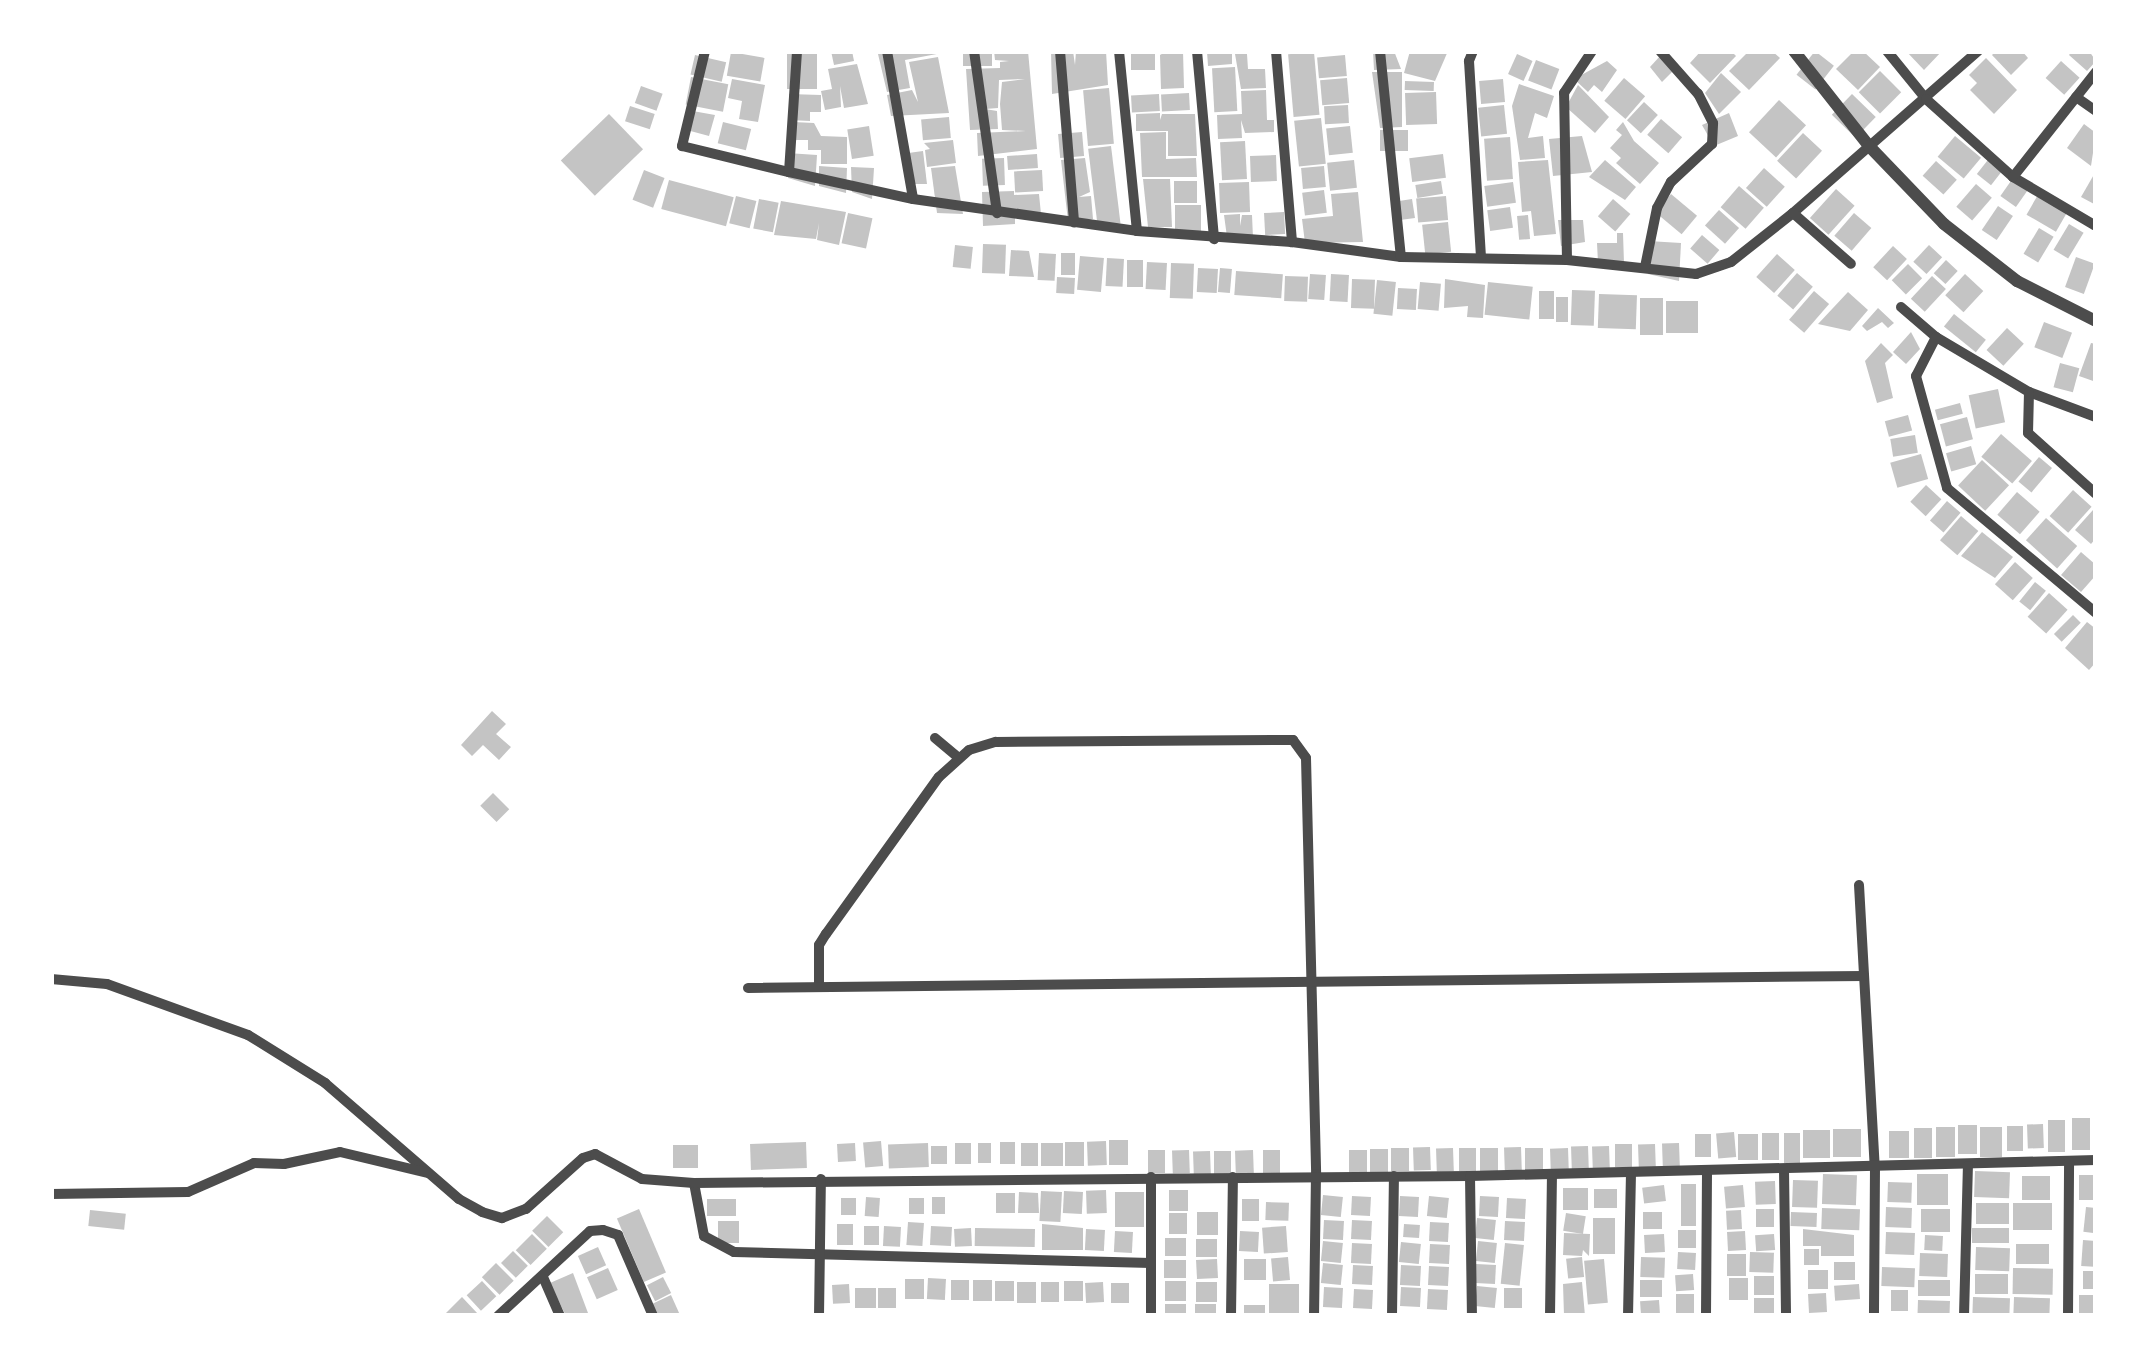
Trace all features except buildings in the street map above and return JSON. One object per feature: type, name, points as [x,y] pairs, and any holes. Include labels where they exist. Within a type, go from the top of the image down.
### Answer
[{"type":"street","points":[[705,51],[682,146],[789,172],[913,199],[1137,231],[1292,242],[1401,257],[1567,260],[1696,274],[1730,262],[1792,213],[1978,51]]},
{"type":"street","points":[[789,172],[797,51]]},
{"type":"street","points":[[887,51],[913,199]]},
{"type":"street","points":[[974,51],[997,213]]},
{"type":"street","points":[[1060,51],[1074,222]]},
{"type":"street","points":[[1119,51],[1137,231]]},
{"type":"street","points":[[1197,51],[1214,239]]},
{"type":"street","points":[[1276,51],[1292,242]]},
{"type":"street","points":[[1380,51],[1401,257]]},
{"type":"street","points":[[1473,51],[1469,61],[1481,257]]},
{"type":"street","points":[[1567,260],[1564,93],[1592,51]]},
{"type":"street","points":[[1646,267],[1657,208],[1671,182],[1712,144],[1713,123],[1698,94],[1660,51]]},
{"type":"street","points":[[1794,51],[1869,146],[1944,224],[2017,281],[2096,321]]},
{"type":"street","points":[[1887,51],[1926,99],[2013,178],[2096,226]]},
{"type":"street","points":[[2013,178],[2096,72]]},
{"type":"street","points":[[2077,97],[2096,111]]},
{"type":"street","points":[[1792,213],[1851,264]]},
{"type":"street","points":[[1901,307],[1936,337],[2029,392],[2096,418]]},
{"type":"street","points":[[1936,337],[1916,376],[1948,488],[2096,613]]},
{"type":"street","points":[[2029,392],[2027,433],[2096,494]]},
{"type":"street","points":[[935,738],[958,757]]},
{"type":"street","points":[[819,987],[819,945],[958,757],[996,742],[1293,740],[1306,758],[1316,1174],[1314,1316]]},
{"type":"street","points":[[1858,885],[1875,1167],[1874,1316]]},
{"type":"street","points":[[748,988],[1864,976]]},
{"type":"street","points":[[51,979],[107,984],[248,1035],[325,1083],[459,1199],[502,1218],[526,1209],[583,1158],[595,1154],[642,1179],[694,1183],[1470,1176],[2096,1160]]},
{"type":"street","points":[[51,1194],[188,1192],[254,1163],[284,1164],[340,1152],[431,1174]]},
{"type":"street","points":[[2068,1161],[2068,1316]]},
{"type":"street","points":[[1964,1316],[1968,1166]]},
{"type":"street","points":[[1784,1170],[1786,1316]]},
{"type":"street","points":[[1706,1316],[1707,1171]]},
{"type":"street","points":[[1628,1316],[1631,1172]]},
{"type":"street","points":[[1550,1316],[1552,1174]]},
{"type":"street","points":[[1392,1316],[1394,1176]]},
{"type":"street","points":[[1470,1176],[1472,1316]]},
{"type":"street","points":[[1150,1316],[1151,1177]]},
{"type":"street","points":[[1231,1316],[1233,1177]]},
{"type":"street","points":[[818,1316],[821,1180]]},
{"type":"street","points":[[694,1183],[704,1236],[717,1248],[819,1256],[1151,1263]]},
{"type":"street","points":[[498,1316],[590,1231],[603,1230],[618,1235],[653,1316]]},
{"type":"street","points":[[543,1277],[560,1316]]}]
